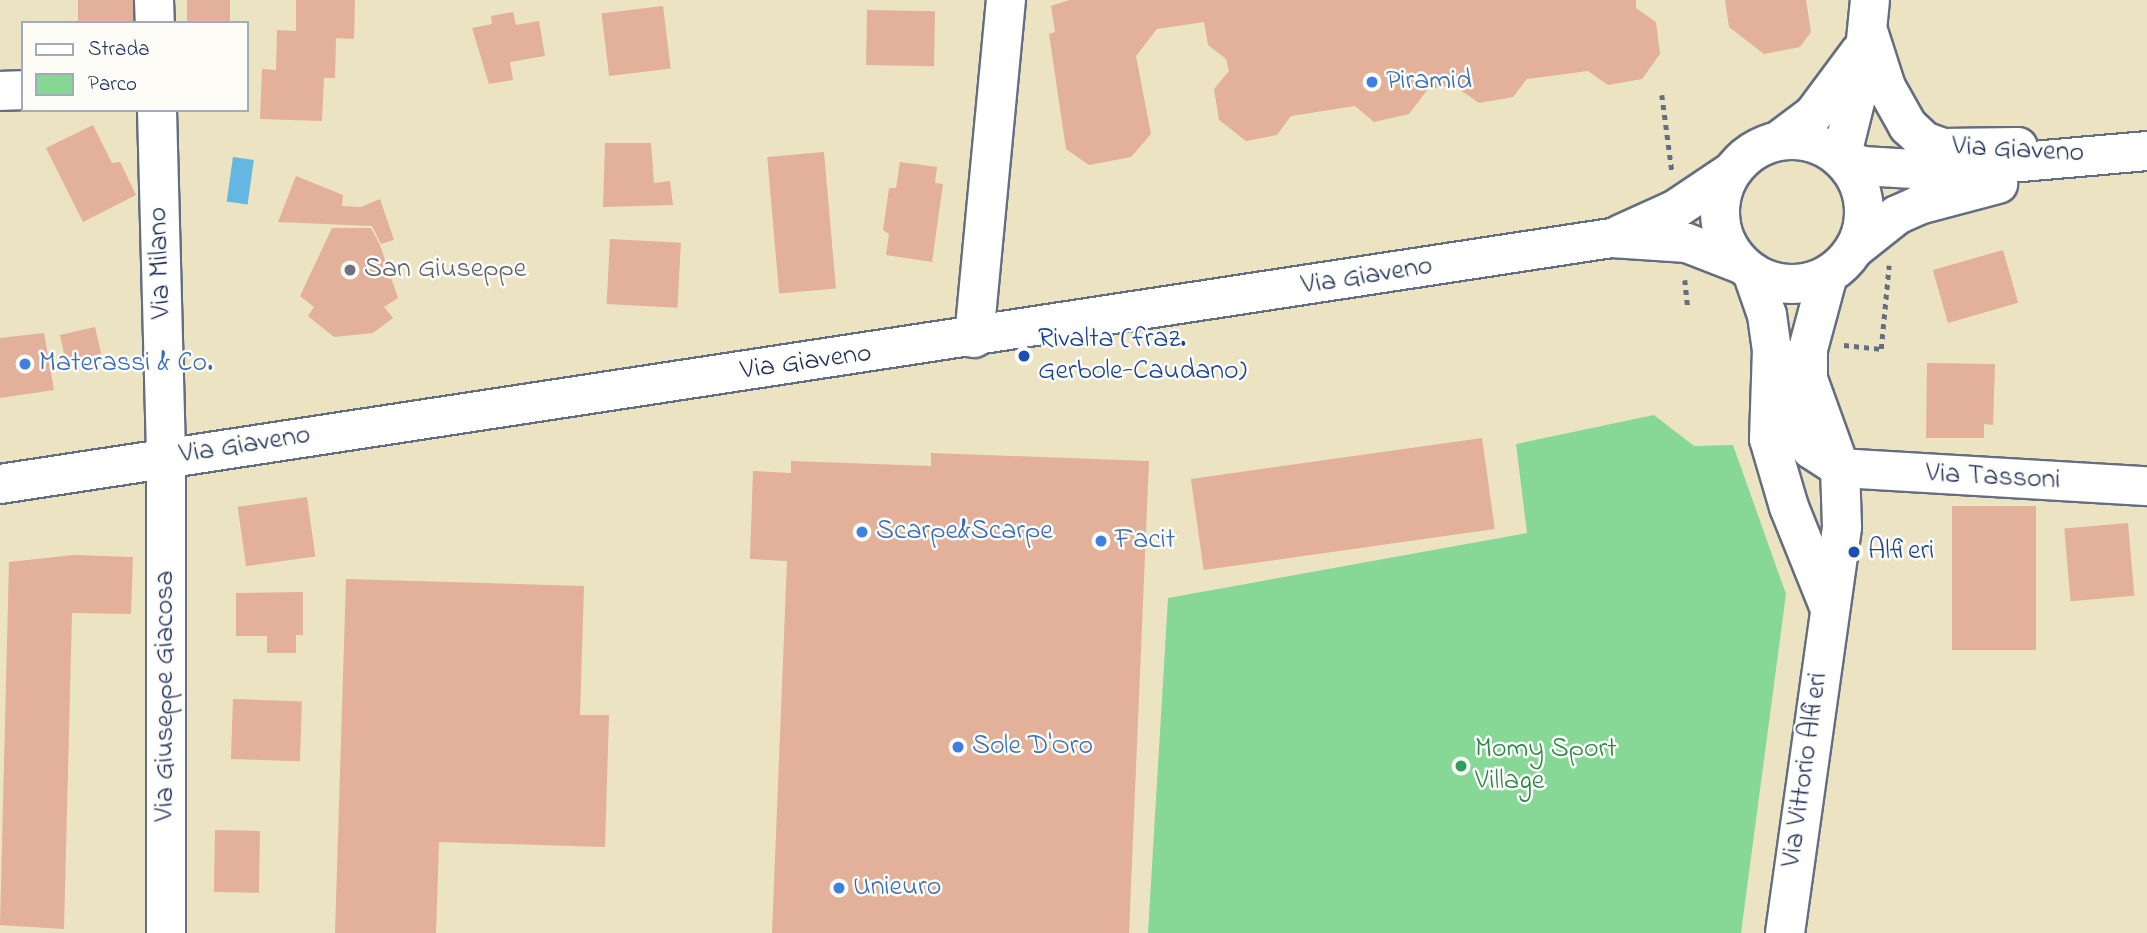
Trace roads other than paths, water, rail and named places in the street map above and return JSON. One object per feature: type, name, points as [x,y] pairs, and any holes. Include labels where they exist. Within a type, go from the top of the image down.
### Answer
[{"type":"street","points":[[154,0],[155,21]]},
{"type":"street","points":[[974,338],[1006,0]]},
{"type":"street","points":[[1781,139],[1813,115],[1836,88],[1870,17]]},
{"type":"street","points":[[1841,262],[1863,226],[1864,201],[1856,177],[1841,158],[1857,104],[1870,17]]},
{"type":"street","name":"Via Giaveno","points":[[1870,17],[1897,108],[1924,141],[1943,148],[2052,147],[2124,155]]},
{"type":"street","points":[[0,91],[21,90]]},
{"type":"street","name":"Via Milano","points":[[157,112],[166,458]]},
{"type":"street","name":"Via Giaveno","points":[[1612,237],[1676,209],[1731,172],[1745,156],[1781,139],[1813,143],[1863,166],[1930,170],[2124,155]]},
{"type":"street","name":"Via Giaveno","points":[[0,484],[974,338],[1612,237],[1687,243],[1789,284],[1841,262],[1898,215],[1919,205],[2124,155]]},
{"type":"street","points":[[1731,172],[1722,189],[1721,229],[1746,268]]},
{"type":"street","name":"Via Vittorio Alfieri","points":[[1785,933],[1828,606],[1842,527],[1840,468],[1808,379],[1808,349],[1841,262]]},
{"type":"street","name":"Via Vittorio Alfieri","points":[[1746,268],[1767,315],[1774,377],[1811,449],[1840,468]]},
{"type":"street","name":"Via Vittorio Alfieri","points":[[1774,377],[1768,399],[1769,439],[1828,606]]},
{"type":"street","name":"Via Giuseppe Giacosa","points":[[166,458],[166,933]]},
{"type":"street","name":"Via Tassoni","points":[[1840,468],[2147,486]]},
{"type":"water","points":[[233,157],[254,160],[248,204],[227,202]]},
{"type":"place","name":"Piramid","points":[[1372,82]]},
{"type":"place","name":"San Giuseppe","points":[[350,270]]},
{"type":"place","name":"Rivalta (fraz. Gerbole-Caudano)","points":[[1024,356]]},
{"type":"place","name":"Materassi & Co.","points":[[25,364]]},
{"type":"place","name":"Scarpe&Scarpe","points":[[862,532]]},
{"type":"place","name":"Facit","points":[[1101,541]]},
{"type":"place","name":"Alfieri","points":[[1854,552]]},
{"type":"place","name":"Sole D'Oro","points":[[958,747]]},
{"type":"place","name":"Momy Sport Village","points":[[1461,766]]},
{"type":"place","name":"Unieuro","points":[[839,888]]}]
